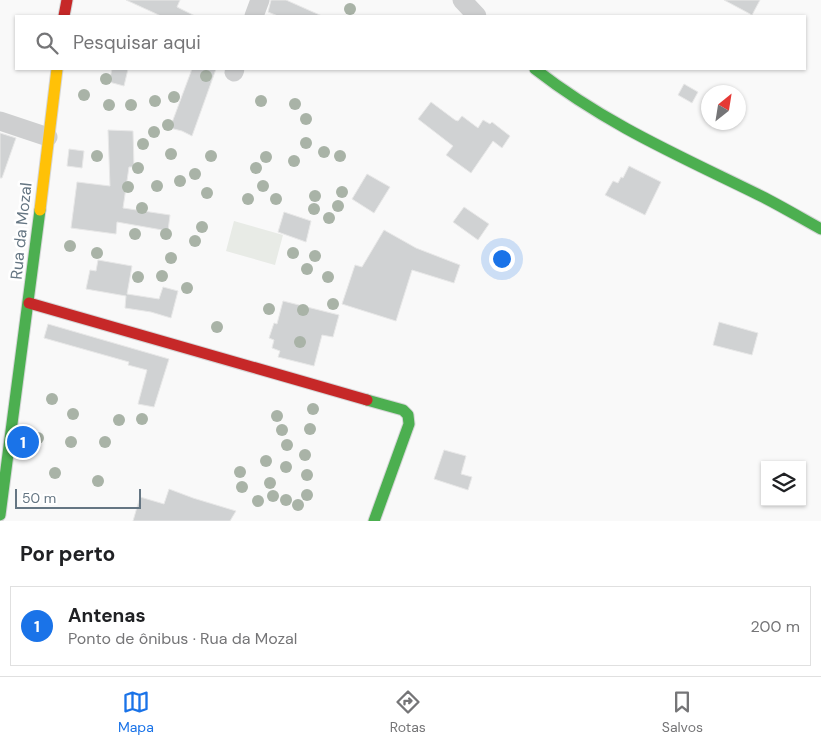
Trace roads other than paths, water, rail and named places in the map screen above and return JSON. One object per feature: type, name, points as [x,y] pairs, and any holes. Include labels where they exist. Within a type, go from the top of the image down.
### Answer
[{"type":"street","points":[[64,15],[66,0]]},
{"type":"street","points":[[254,15],[260,0]]},
{"type":"street","points":[[462,0],[476,15]]},
{"type":"street","name":"Rua da Mozal","points":[[0,515],[3,469],[29,303],[57,70]]},
{"type":"street","points":[[536,70],[560,90],[651,144],[762,196],[821,229]]},
{"type":"street","points":[[0,121],[48,137]]},
{"type":"street","points":[[29,303],[403,410],[408,415],[409,424],[374,521]]},
{"type":"place","name":"Antenas","points":[[23,442]]}]
